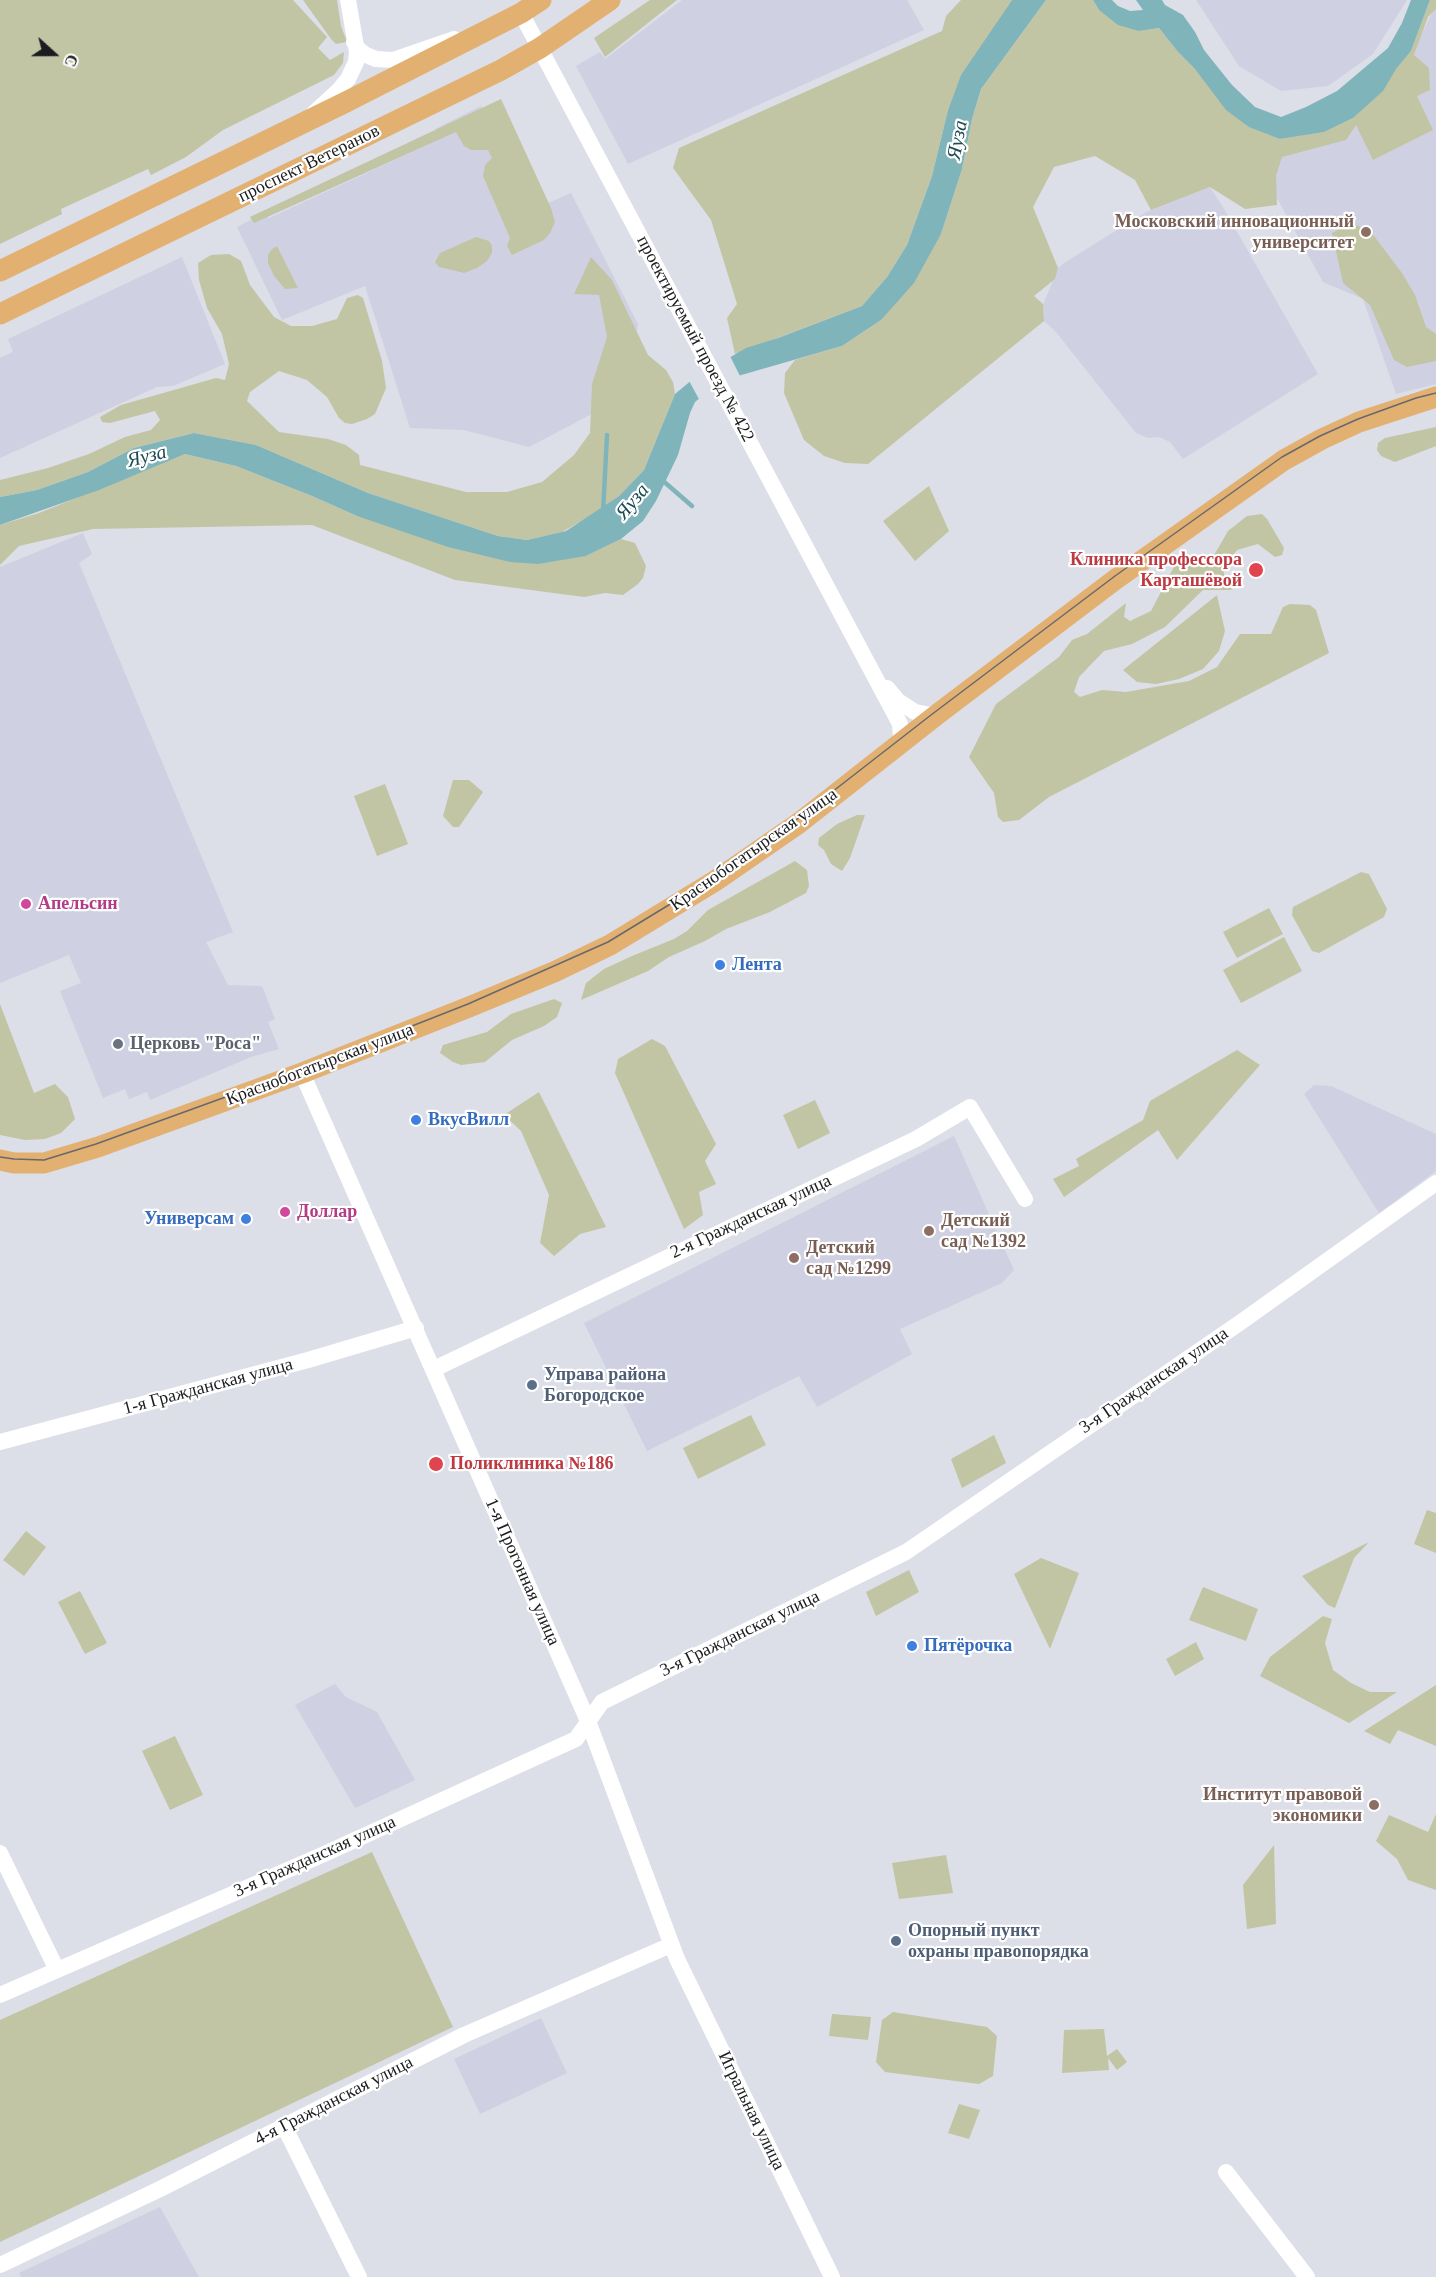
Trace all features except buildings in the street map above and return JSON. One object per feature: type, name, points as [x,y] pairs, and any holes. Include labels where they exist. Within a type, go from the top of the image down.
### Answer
[{"type":"main road","points":[[0,271],[515,16],[542,0]]},
{"type":"main road","name":"проспект Ветеранов","points":[[0,314],[413,114],[540,48],[610,0]]},
{"type":"main road","name":"Краснобогатырская улица","points":[[0,1160],[14,1163],[44,1163],[181,1118],[515,989],[610,945],[715,881],[790,829],[1116,579],[1284,460],[1359,422],[1436,397]]},
{"type":"street","points":[[303,122],[338,91],[348,79],[356,62],[357,52],[348,0]]},
{"type":"street","points":[[354,42],[366,55],[376,59],[393,60],[515,16]]},
{"type":"street","name":"проектируемый проезд № 422","points":[[515,16],[540,48],[900,724],[901,738],[898,744]]},
{"type":"street","name":"проектируемый проезд № 422","points":[[868,666],[898,701],[915,712],[931,715],[939,713]]},
{"type":"street","name":"1-я Прогонная улица","points":[[302,1073],[588,1721],[671,1945]]},
{"type":"street","name":"2-я Гражданская улица","points":[[434,1369],[916,1139],[970,1107],[1024,1199]]},
{"type":"street","name":"3-я Гражданская улица","points":[[0,1995],[322,1855],[576,1739],[602,1702],[906,1552],[1250,1315],[1436,1183]]},
{"type":"street","name":"1-я Гражданская улица","points":[[0,1442],[308,1360],[416,1328]]},
{"type":"street","points":[[0,1852],[57,1970]]},
{"type":"street","name":"4-я Гражданская улица","points":[[0,2265],[160,2189],[464,2036],[671,1945]]},
{"type":"street","name":"Игральная улица","points":[[671,1945],[832,2277]]},
{"type":"street","points":[[284,2126],[359,2277]]},
{"type":"street","points":[[1226,2172],[1307,2277]]},
{"type":"shaded area","points":[[682,0],[907,0],[924,30],[628,164],[576,66],[600,52],[605,59]]},
{"type":"shaded area","points":[[1196,0],[1407,0],[1373,54],[1328,86],[1281,91],[1239,66]]},
{"type":"shaded area","name":"Московский инновационный университет","points":[[1436,5],[1436,384],[1396,394],[1363,299],[1323,282],[1268,182],[1279,143],[1404,70]]},
{"type":"shaded area","points":[[481,106],[528,212],[571,193],[638,324],[628,395],[529,447],[464,430],[410,428],[365,286],[282,320],[237,227],[264,213],[269,218],[438,140],[435,129]]},
{"type":"shaded area","points":[[1210,187],[1318,374],[1183,459],[1170,442],[1159,437],[1148,438],[1136,433],[1056,332],[1044,321],[1043,305],[1058,268],[1064,263],[1146,212]]},
{"type":"shaded area","points":[[182,257],[225,364],[173,386],[157,387],[0,458],[0,358],[13,352],[8,339]]},
{"type":"shaded area","points":[[83,533],[92,554],[79,563],[233,932],[206,942],[228,985],[262,986],[275,1019],[268,1022],[279,1049],[251,1057],[150,1100],[147,1092],[129,1099],[125,1089],[103,1098],[60,991],[81,983],[69,955],[0,983],[0,567]]},
{"type":"shaded area","points":[[1314,1085],[1331,1086],[1436,1134],[1436,1171],[1379,1213],[1304,1094]]},
{"type":"shaded area","name":"Детский сад №1299","points":[[954,1136],[1014,1270],[1002,1283],[900,1329],[912,1354],[817,1407],[799,1376],[647,1451],[584,1323]]},
{"type":"shaded area","points":[[335,1684],[346,1697],[377,1712],[415,1780],[355,1808],[295,1705]]},
{"type":"shaded area","points":[[541,2018],[567,2073],[480,2114],[454,2059]]},
{"type":"shaded area","points":[[160,2207],[199,2277],[21,2277],[19,2273]]},
{"type":"green space","points":[[0,0],[293,0],[327,37],[318,48],[330,60],[344,52],[343,63],[334,75],[223,130],[186,157],[151,175],[148,169],[61,209],[62,214],[0,244]]},
{"type":"green space","points":[[303,0],[337,0],[341,26],[347,42],[336,44]]},
{"type":"green space","points":[[650,0],[677,0],[605,57],[594,38]]},
{"type":"green space","points":[[961,0],[1012,0],[961,76],[948,110],[932,176],[907,245],[887,277],[862,306],[735,354],[727,318],[737,304],[711,220],[673,168],[679,148],[942,31],[946,16]]},
{"type":"green space","points":[[1046,0],[1093,0],[1099,10],[1139,31],[1159,28],[1195,69],[1280,139],[1324,132],[1353,118],[1411,51],[1430,0],[1436,0],[1436,9],[1428,17],[1414,55],[1429,68],[1430,90],[1417,96],[1433,130],[1373,160],[1356,125],[1346,140],[1282,157],[1276,176],[1277,205],[1245,209],[1210,187],[1151,210],[1135,180],[1095,156],[1054,167],[1033,207],[1058,268],[1055,279],[1034,296],[1043,304],[1044,321],[868,464],[845,463],[824,456],[804,440],[784,393],[785,373],[795,360],[842,346],[881,320],[941,234],[962,169],[972,119],[981,89]]},
{"type":"green space","points":[[501,99],[551,208],[555,222],[544,240],[512,255],[507,246],[510,238],[483,176],[485,165],[492,158],[488,150],[471,150],[464,146],[456,132],[254,223],[250,217]]},
{"type":"green space","points":[[1352,223],[1371,232],[1402,273],[1415,295],[1426,327],[1436,334],[1436,361],[1407,367],[1394,360],[1370,305],[1343,283],[1332,233]]},
{"type":"green space","points":[[476,237],[489,241],[492,246],[492,253],[487,261],[477,268],[464,273],[439,267],[435,262],[440,253]]},
{"type":"green space","points":[[277,246],[298,288],[285,289],[274,276],[268,263],[268,255]]},
{"type":"green space","points":[[229,254],[241,261],[250,285],[274,317],[291,326],[312,326],[337,319],[347,298],[358,295],[363,298],[382,361],[386,388],[375,414],[352,424],[345,423],[339,418],[327,397],[307,380],[279,371],[250,392],[247,401],[279,432],[328,439],[346,445],[359,455],[360,465],[466,492],[507,492],[542,482],[574,455],[590,433],[592,384],[607,337],[599,295],[574,294],[591,257],[612,280],[648,355],[666,370],[673,382],[675,394],[644,470],[619,496],[590,516],[562,532],[527,540],[498,536],[368,493],[256,445],[194,433],[134,448],[88,472],[37,490],[0,497],[0,480],[48,468],[89,454],[125,437],[151,430],[160,420],[155,411],[110,423],[102,422],[100,417],[121,405],[216,378],[225,380],[229,364],[222,334],[207,308],[199,280],[198,263],[211,255]]},
{"type":"green space","points":[[1436,427],[1436,446],[1395,462],[1381,456],[1377,450],[1378,443],[1385,438]]},
{"type":"green space","points":[[185,454],[236,466],[357,516],[586,556],[621,539],[635,543],[646,566],[643,578],[623,595],[605,593],[584,597],[455,580],[312,525],[93,529],[19,546],[0,565],[0,525],[39,513]]},
{"type":"green space","points":[[929,486],[949,531],[915,561],[883,521]]},
{"type":"green space","points":[[1262,514],[1284,548],[1282,555],[1275,557],[1258,544],[1237,550],[1224,567],[1224,575],[1235,584],[1231,590],[1203,590],[1165,627],[1132,644],[1104,651],[1079,677],[1074,692],[1080,697],[1102,690],[1126,692],[1189,681],[1217,667],[1240,634],[1271,634],[1283,607],[1290,604],[1310,605],[1316,610],[1329,653],[1049,797],[1019,820],[1003,822],[998,817],[994,793],[969,757],[996,704],[1059,657],[1072,640],[1087,634],[1126,603],[1124,617],[1130,621],[1151,611],[1176,563],[1213,557],[1228,531],[1247,516]]},
{"type":"green space","points":[[1217,595],[1225,631],[1219,651],[1203,669],[1179,679],[1156,684],[1137,682],[1123,670]]},
{"type":"green space","points":[[453,780],[469,780],[483,792],[459,827],[453,827],[443,816]]},
{"type":"green space","points":[[385,784],[408,844],[377,856],[354,796]]},
{"type":"green space","points":[[857,815],[865,815],[850,858],[842,871],[831,864],[824,850],[818,845],[819,838],[837,824]]},
{"type":"green space","points":[[795,861],[807,870],[809,886],[806,893],[770,912],[726,929],[669,957],[648,971],[581,1000],[586,983],[604,969],[674,939],[687,931],[708,910]]},
{"type":"green space","points":[[1361,872],[1369,874],[1387,909],[1384,917],[1319,953],[1312,951],[1292,915],[1293,907]]},
{"type":"green space","points":[[1269,908],[1283,934],[1237,958],[1223,932]]},
{"type":"green space","points":[[1284,937],[1302,971],[1241,1003],[1223,970]]},
{"type":"green space","points":[[554,999],[562,1003],[557,1017],[544,1026],[512,1040],[485,1062],[461,1065],[440,1053],[443,1045],[487,1032],[511,1014]]},
{"type":"green space","points":[[0,1004],[34,1093],[55,1084],[68,1097],[75,1119],[61,1133],[45,1139],[25,1140],[0,1135]]},
{"type":"green space","points":[[652,1039],[665,1046],[716,1144],[705,1161],[716,1184],[699,1192],[703,1215],[684,1229],[615,1073],[618,1059]]},
{"type":"green space","points":[[1237,1050],[1260,1065],[1177,1160],[1158,1130],[1064,1197],[1053,1179],[1079,1166],[1076,1159],[1143,1120],[1150,1101]]},
{"type":"green space","points":[[539,1092],[606,1227],[580,1234],[554,1256],[540,1243],[549,1195],[521,1131],[504,1115]]},
{"type":"green space","points":[[815,1100],[830,1133],[798,1149],[783,1115]]},
{"type":"green space","points":[[751,1415],[766,1445],[698,1479],[683,1448]]},
{"type":"green space","points":[[994,1435],[1006,1463],[962,1488],[951,1459]]},
{"type":"green space","points":[[1427,1510],[1436,1513],[1436,1553],[1414,1544]]},
{"type":"green space","points":[[26,1531],[46,1547],[24,1576],[3,1560]]},
{"type":"green space","points":[[1369,1542],[1354,1558],[1335,1608],[1328,1605],[1302,1576]]},
{"type":"green space","points":[[1041,1558],[1079,1573],[1050,1649],[1014,1574]]},
{"type":"green space","points":[[909,1570],[919,1592],[876,1616],[866,1592]]},
{"type":"green space","points":[[1203,1587],[1258,1609],[1246,1641],[1189,1620]]},
{"type":"green space","points":[[80,1591],[107,1643],[85,1654],[58,1602]]},
{"type":"green space","points":[[1323,1616],[1332,1619],[1325,1643],[1333,1670],[1351,1683],[1370,1692],[1397,1692],[1349,1723],[1260,1676],[1270,1657]]},
{"type":"green space","points":[[1196,1642],[1204,1659],[1175,1676],[1166,1659]]},
{"type":"green space","points":[[1436,1685],[1436,1746],[1398,1730],[1390,1744],[1364,1731]]},
{"type":"green space","points":[[175,1736],[203,1795],[170,1810],[142,1751]]},
{"type":"green space","points":[[1436,1814],[1436,1890],[1408,1880],[1397,1859],[1376,1841],[1389,1815],[1428,1832]]},
{"type":"green space","points":[[1274,1845],[1276,1924],[1247,1929],[1243,1885]]},
{"type":"green space","points":[[372,1852],[453,2027],[0,2242],[0,2020]]},
{"type":"green space","points":[[946,1855],[953,1893],[899,1899],[892,1863]]},
{"type":"green space","points":[[893,2012],[987,2027],[997,2036],[993,2076],[979,2084],[885,2072],[876,2062],[882,2020]]},
{"type":"green space","points":[[832,2014],[871,2017],[868,2040],[829,2036]]},
{"type":"green space","points":[[1104,2029],[1107,2056],[1117,2049],[1127,2062],[1117,2070],[1108,2058],[1109,2070],[1062,2073],[1064,2030]]},
{"type":"green space","points":[[959,2104],[980,2110],[969,2139],[948,2133]]},
{"type":"water","name":"Яуза","points":[[1012,0],[1046,0],[981,89],[972,119],[962,169],[941,234],[914,283],[881,320],[842,346],[731,378],[712,388],[695,402],[678,455],[656,501],[643,521],[621,539],[586,556],[538,564],[510,562],[448,547],[357,516],[236,466],[185,454],[99,490],[0,525],[0,497],[37,490],[88,472],[134,448],[194,433],[256,445],[368,493],[498,536],[527,540],[566,531],[619,496],[644,470],[675,394],[693,379],[746,348],[862,306],[887,277],[907,245],[932,176],[948,110],[961,75]]},
{"type":"water","points":[[1093,0],[1112,0],[1118,6],[1130,11],[1143,10],[1136,0],[1162,0],[1165,5],[1183,15],[1204,50],[1232,85],[1255,107],[1281,117],[1337,91],[1388,48],[1402,23],[1411,0],[1430,0],[1411,51],[1396,69],[1383,91],[1353,118],[1324,132],[1280,139],[1249,127],[1226,110],[1195,69],[1159,28],[1139,31],[1118,25],[1099,10]]},
{"type":"pier","points":[[729,354],[741,378],[713,390],[700,401],[688,379]]},
{"type":"waterway","name":"Яуза","points":[[603,513],[607,435]]},
{"type":"waterway","points":[[662,480],[692,506]]},
{"type":"tram line","points":[[0,1157],[44,1160],[96,1144],[300,1070],[468,1004],[608,942],[713,878],[796,820],[1115,576],[1282,457],[1358,419],[1436,393]]},
{"type":"place","name":"Московский инновационный университет","points":[[1366,232]]},
{"type":"place","name":"Клиника профессора Карташёвой","points":[[1256,570]]},
{"type":"place","name":"Апельсин","points":[[26,904]]},
{"type":"place","name":"Лента","points":[[720,965]]},
{"type":"place","name":"Церковь \"Роса\"","points":[[118,1044]]},
{"type":"place","name":"ВкусВилл","points":[[416,1120]]},
{"type":"place","name":"Доллар","points":[[285,1212]]},
{"type":"place","name":"Универсам","points":[[246,1219]]},
{"type":"place","name":"Детский сад №1392","points":[[929,1231]]},
{"type":"place","name":"Детский сад №1299","points":[[794,1258]]},
{"type":"place","name":"Управа района Богородское","points":[[532,1385]]},
{"type":"place","name":"Поликлиника №186","points":[[436,1464]]},
{"type":"place","name":"Пятёрочка","points":[[912,1646]]},
{"type":"place","name":"Институт правовой экономики","points":[[1374,1805]]},
{"type":"place","name":"Опорный пункт охраны правопорядка","points":[[896,1941]]}]
